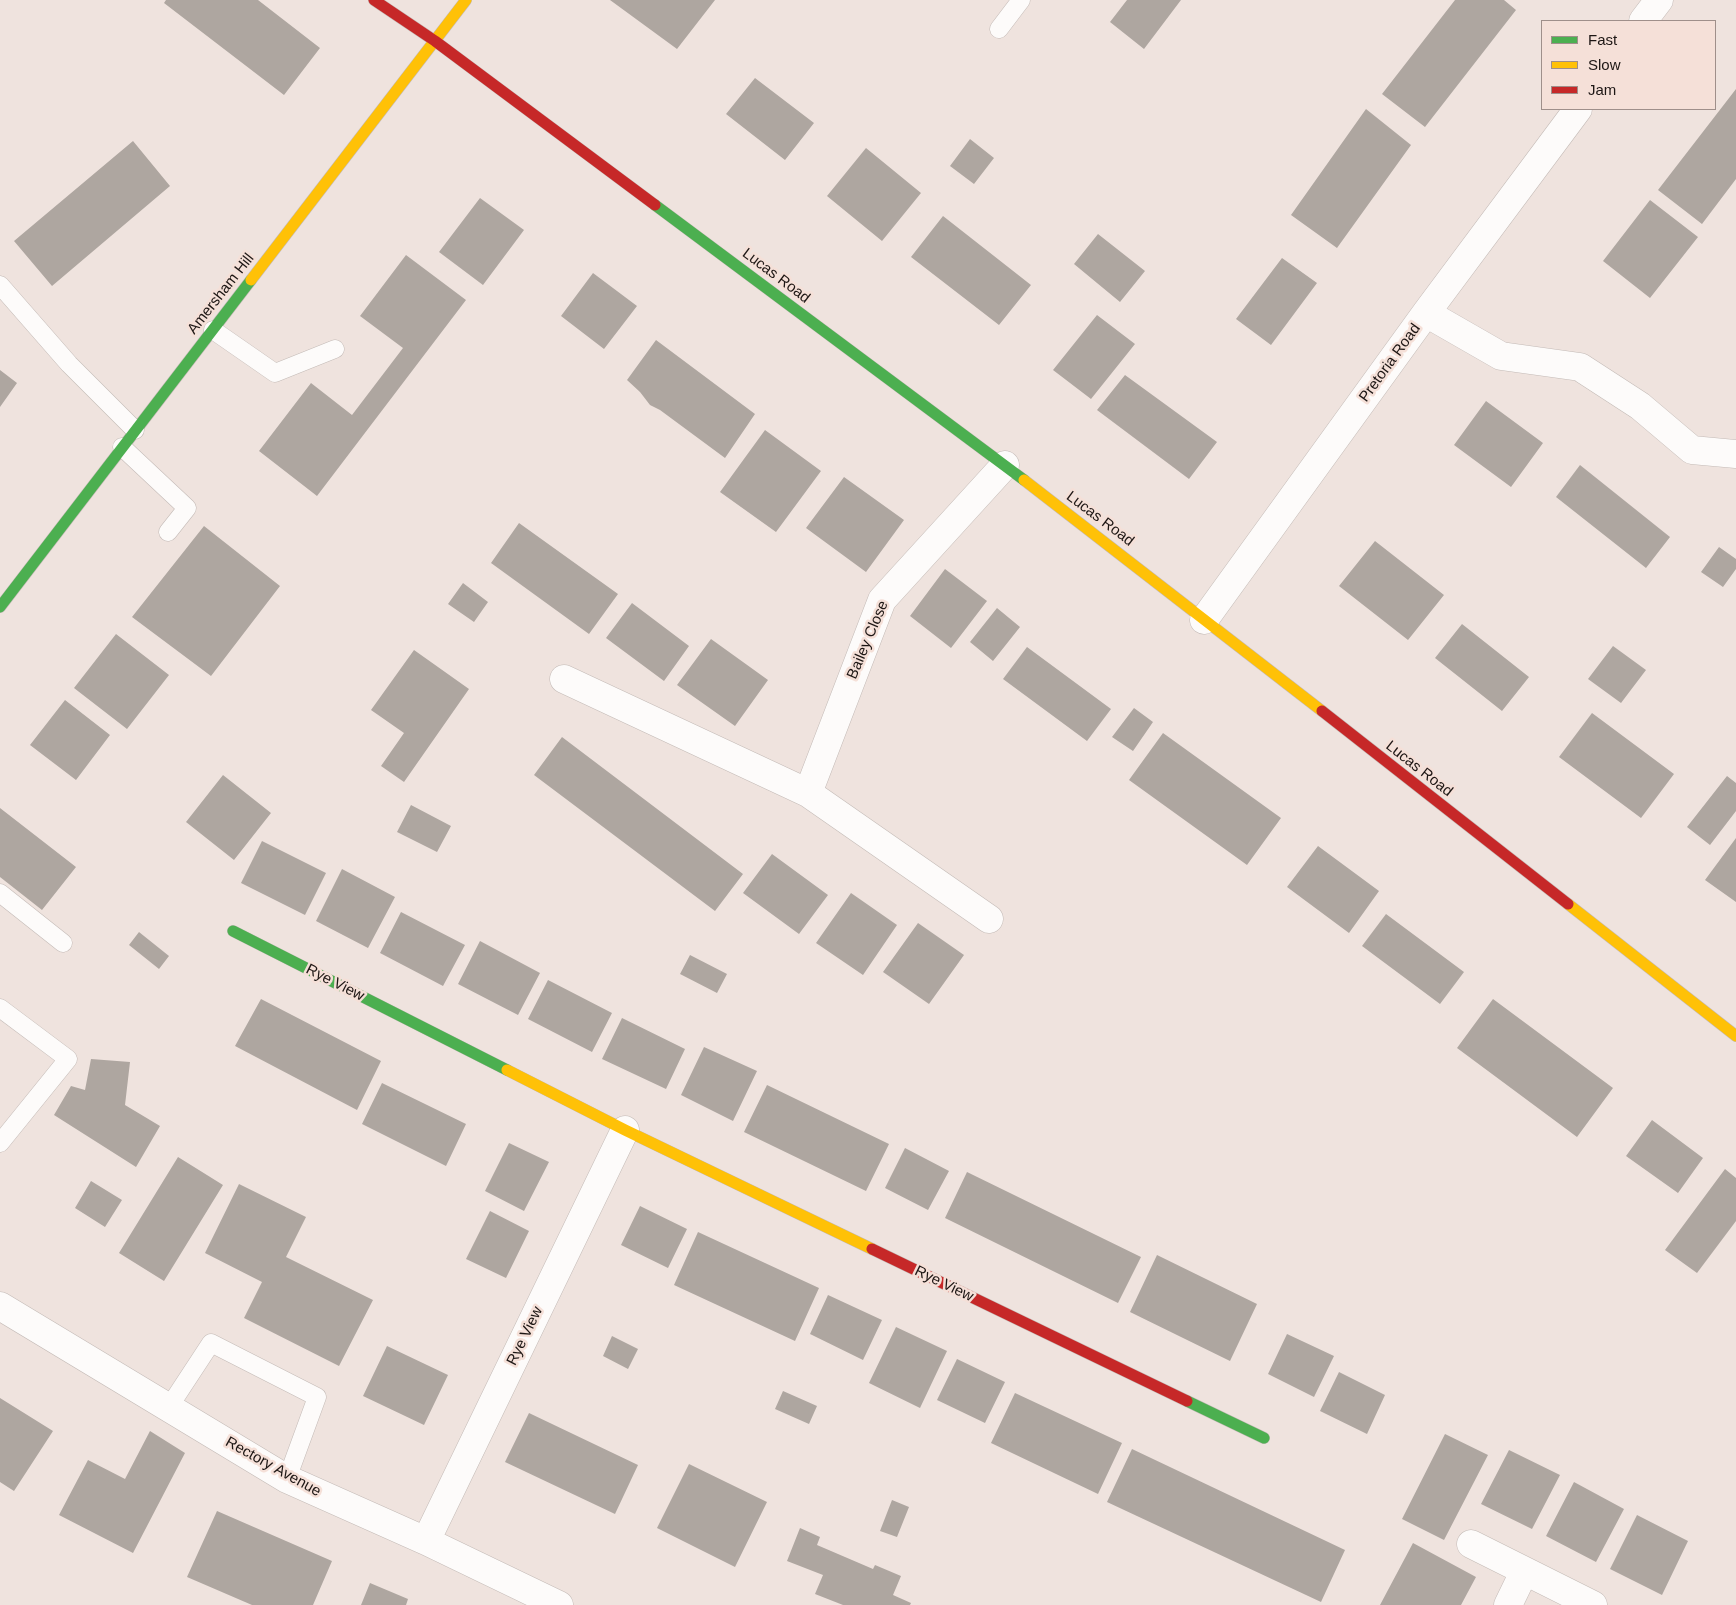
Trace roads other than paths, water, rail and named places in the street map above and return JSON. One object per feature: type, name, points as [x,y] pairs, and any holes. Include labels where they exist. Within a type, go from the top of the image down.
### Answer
[{"type":"street","name":"Lucas Road","points":[[374,0],[436,40],[1005,465],[1736,1036]]},
{"type":"street","name":"Amersham Hill","points":[[0,607],[466,0]]},
{"type":"street","points":[[1644,20],[1659,0]]},
{"type":"street","name":"Pretoria Road","points":[[1204,620],[1426,313],[1577,110]]},
{"type":"street","points":[[1426,313],[1501,356],[1580,367],[1640,406],[1692,450],[1736,454]]},
{"type":"street","name":"Bailey Close","points":[[808,793],[882,600],[1005,465]]},
{"type":"street","points":[[564,679],[808,793],[990,919]]},
{"type":"street","name":"Rye View","points":[[233,931],[625,1130],[1264,1438]]},
{"type":"street","name":"Rye View","points":[[426,1541],[625,1130]]},
{"type":"street","name":"Rectory Avenue","points":[[0,1306],[287,1479],[426,1541],[559,1605]]},
{"type":"street","points":[[1470,1544],[1593,1605]]},
{"type":"street","points":[[1508,1605],[1524,1572]]},
{"type":"lane","points":[[999,29],[1021,0]]},
{"type":"lane","points":[[0,285],[69,364],[135,430]]},
{"type":"lane","points":[[213,330],[275,374],[335,349]]},
{"type":"lane","points":[[122,447],[187,508],[168,532]]},
{"type":"lane","points":[[0,893],[63,943]]},
{"type":"lane","points":[[0,1008],[68,1059],[0,1143]]},
{"type":"lane","points":[[169,1407],[211,1343],[317,1397],[287,1479]]}]
